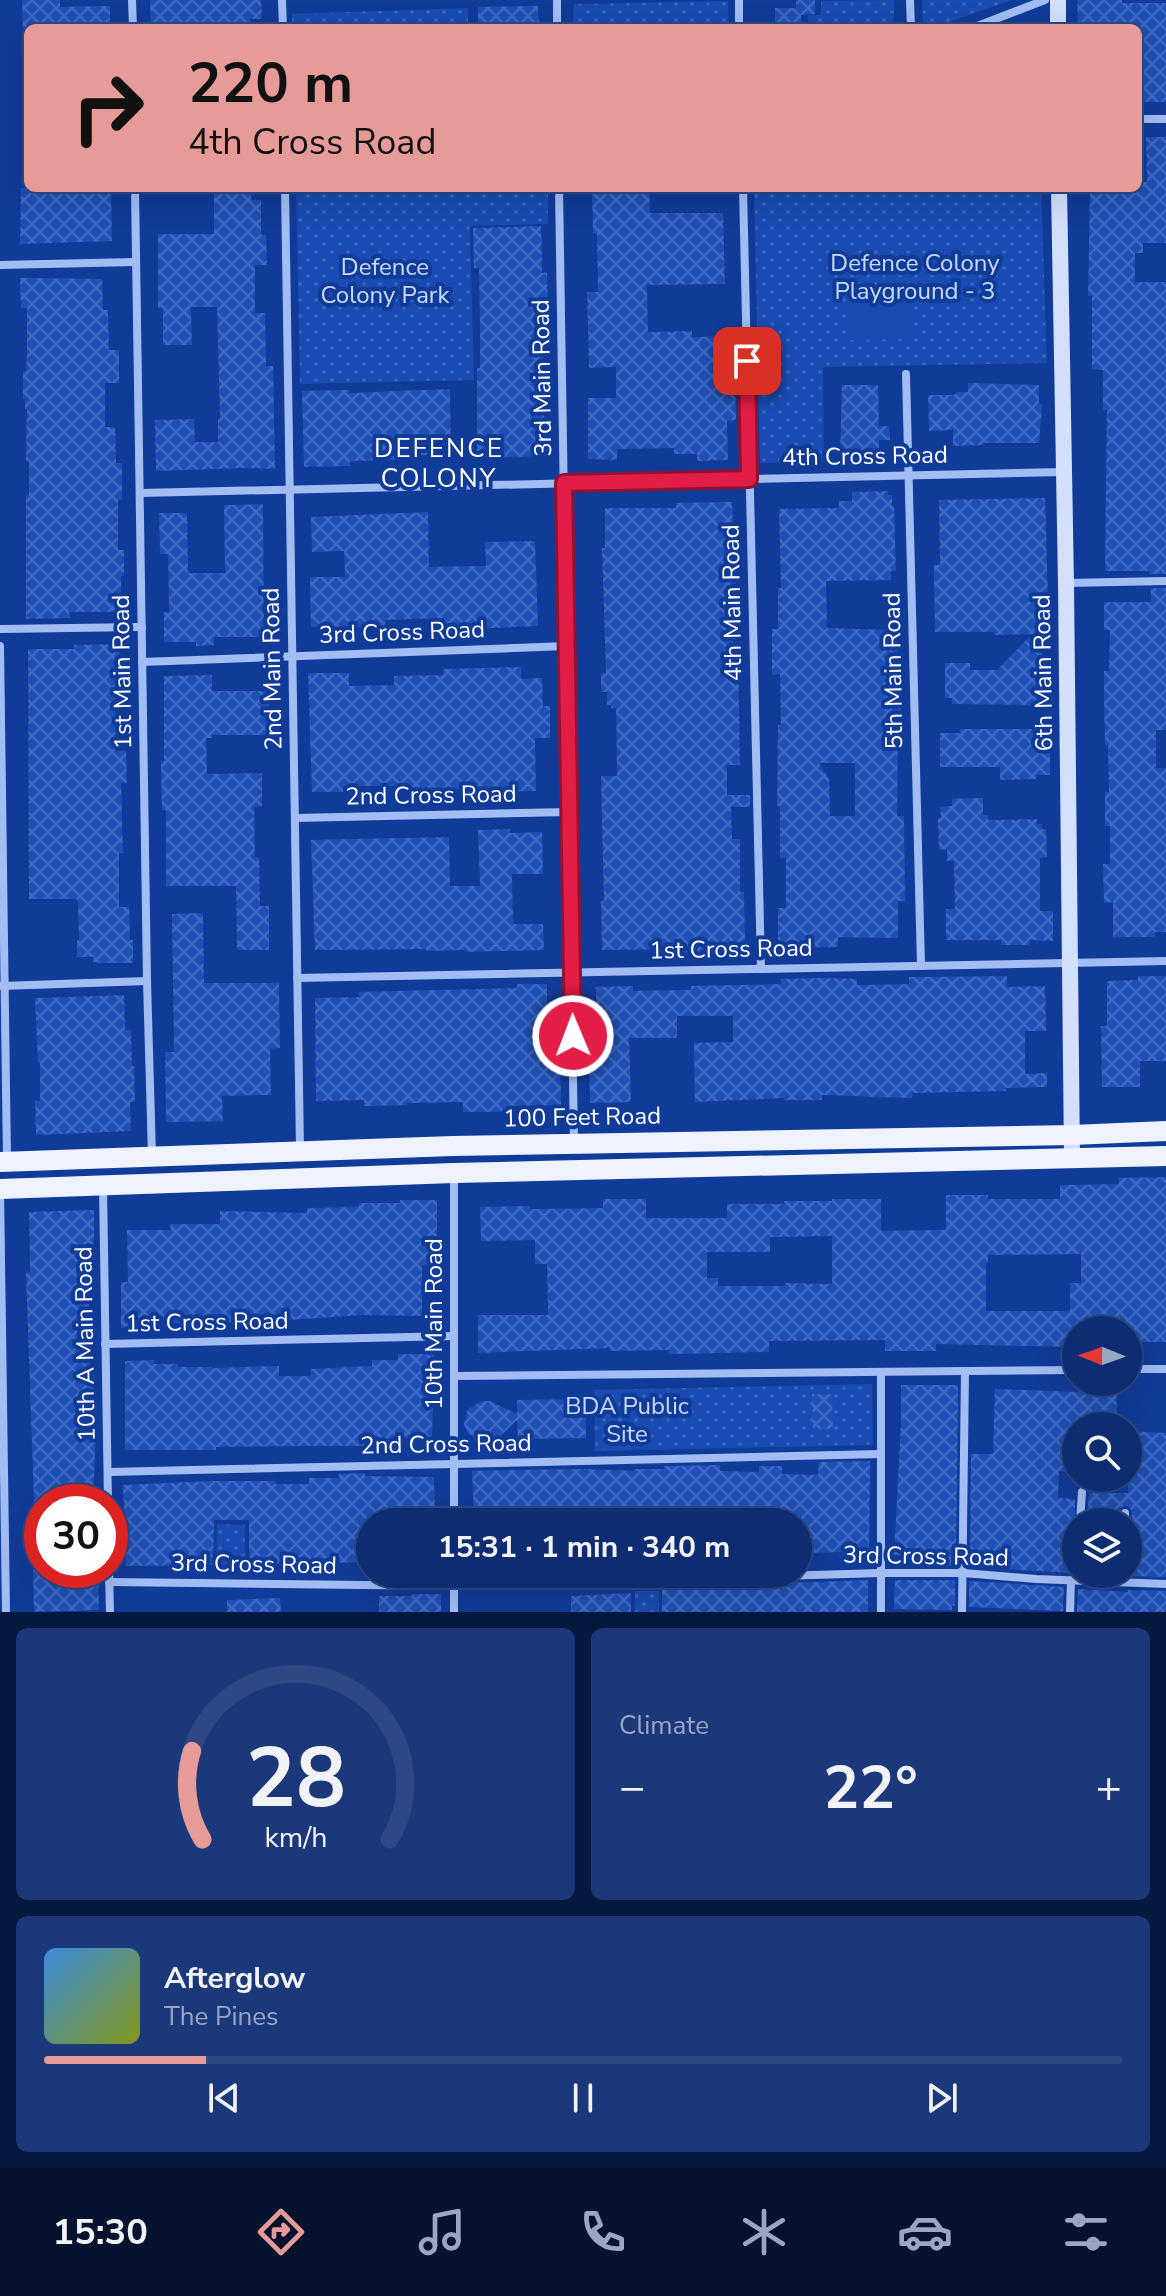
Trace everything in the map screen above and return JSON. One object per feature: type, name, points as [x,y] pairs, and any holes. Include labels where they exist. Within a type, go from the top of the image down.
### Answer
[{"type":"main road","name":"100 Feet Road","points":[[4,1162],[300,1150],[1166,1131]]},
{"type":"main road","points":[[0,1189],[454,1173],[1166,1156]]},
{"type":"street","points":[[132,0],[133,24]]},
{"type":"street","points":[[282,0],[283,24]]},
{"type":"street","points":[[557,0],[557,24]]},
{"type":"street","points":[[739,0],[739,24]]},
{"type":"street","points":[[910,0],[911,24]]},
{"type":"street","points":[[982,24],[1045,0]]},
{"type":"street","points":[[1058,0],[1058,24]]},
{"type":"street","points":[[1142,119],[1166,119]]},
{"type":"street","name":"1st Main Road","points":[[135,192],[152,1156]]},
{"type":"street","name":"2nd Main Road","points":[[285,192],[300,1150]]},
{"type":"street","name":"3rd Main Road","points":[[559,192],[574,1143]]},
{"type":"street","name":"4th Main Road","points":[[743,192],[761,969]]},
{"type":"street","name":"6th Main Road","points":[[1059,192],[1072,1158]]},
{"type":"street","points":[[0,265],[136,262]]},
{"type":"street","name":"5th Main Road","points":[[906,374],[921,966]]},
{"type":"street","name":"4th Cross Road","points":[[140,493],[1064,472]]},
{"type":"street","points":[[1066,583],[1166,581]]},
{"type":"street","points":[[0,629],[142,627]]},
{"type":"street","points":[[0,646],[4,1162]]},
{"type":"street","name":"3rd Cross Road","points":[[142,662],[567,646]]},
{"type":"street","name":"2nd Cross Road","points":[[295,818],[569,812]]},
{"type":"street","name":"1st Cross Road","points":[[297,978],[1166,961]]},
{"type":"street","points":[[2,986],[147,981]]},
{"type":"street","name":"10th Main Road","points":[[454,1173],[454,1508]]},
{"type":"street","name":"10th A Main Road","points":[[103,1186],[108,1484]]},
{"type":"street","points":[[0,1189],[6,1612]]},
{"type":"street","name":"1st Cross Road","points":[[105,1344],[454,1336]]},
{"type":"street","points":[[1142,1369],[1166,1369]]},
{"type":"street","points":[[454,1376],[1062,1370]]},
{"type":"street","points":[[962,1612],[965,1371]]},
{"type":"street","points":[[881,1372],[881,1612]]},
{"type":"street","name":"2nd Cross Road","points":[[108,1472],[881,1454]]},
{"type":"street","points":[[1081,1508],[1082,1492]]},
{"type":"street","name":"3rd Cross Road","points":[[812,1575],[963,1573],[1062,1577]]},
{"type":"street","name":"3rd Cross Road","points":[[1142,1581],[1166,1584]]},
{"type":"street","name":"3rd Cross Road","points":[[128,1582],[356,1585]]},
{"type":"street","points":[[109,1588],[110,1612]]},
{"type":"street","points":[[454,1588],[454,1612]]},
{"type":"street","points":[[1070,1612],[1074,1588]]},
{"type":"green space","points":[[894,0],[894,24],[808,24],[808,15],[821,15],[821,1]]},
{"type":"green space","points":[[922,0],[1012,0],[943,24],[923,24]]},
{"type":"green space","points":[[728,1],[729,24],[573,24],[574,4]]},
{"type":"green space","points":[[468,8],[468,24],[292,24],[292,14]]},
{"type":"green space","name":"Defence Colony Park","points":[[296,192],[548,192],[548,224],[470,226],[474,380],[300,384]]},
{"type":"green space","name":"Defence Colony Playground - 3","points":[[754,192],[1041,192],[1047,363],[823,367],[824,462],[760,463]]},
{"type":"green space","points":[[913,285],[914,339],[847,340],[846,286]]},
{"type":"green space","name":"BDA Public Site","points":[[872,1384],[873,1445],[595,1451],[594,1390]]},
{"type":"green space","points":[[217,1524],[245,1525],[245,1571],[216,1571]]},
{"type":"green space","points":[[635,1591],[659,1591],[659,1612],[635,1612]]},
{"type":"building","points":[[22,0],[60,0],[60,7],[110,6],[110,24],[24,24],[23,28]]},
{"type":"building","points":[[150,0],[261,0],[262,19],[250,19],[250,23],[151,24]]},
{"type":"building","points":[[796,0],[815,0],[815,14],[801,15],[801,24],[775,24],[775,8],[796,8]]},
{"type":"building","points":[[1077,0],[1166,3],[1166,102],[1143,102],[1142,24],[1078,24]]},
{"type":"building","points":[[538,6],[539,24],[478,24],[478,7]]},
{"type":"building","points":[[1146,137],[1166,137],[1166,243],[1143,243],[1143,253],[1135,253],[1135,282],[1166,282],[1166,574],[1105,571],[1107,410],[1103,410],[1103,370],[1092,369],[1092,296],[1088,296],[1090,192],[1142,192],[1142,182],[1147,182]]},
{"type":"building","points":[[21,188],[24,192],[111,192],[112,241],[20,244]]},
{"type":"building","points":[[214,192],[251,192],[251,200],[261,200],[261,235],[266,235],[267,265],[255,265],[255,313],[265,313],[266,366],[273,366],[275,469],[156,471],[155,420],[194,419],[195,442],[218,442],[220,418],[217,307],[191,307],[192,345],[163,345],[163,308],[158,308],[158,234],[214,234]]},
{"type":"building","points":[[592,192],[649,192],[650,213],[723,213],[725,284],[647,285],[648,332],[692,331],[692,337],[727,336],[728,383],[735,383],[736,420],[727,421],[728,460],[697,461],[697,454],[674,454],[674,448],[617,449],[617,460],[588,459],[588,398],[616,398],[616,367],[589,368],[587,292],[598,292],[597,233],[593,233]]},
{"type":"building","points":[[541,226],[542,273],[547,272],[548,313],[542,313],[545,456],[477,458],[480,324],[479,268],[474,268],[473,228]]},
{"type":"building","points":[[20,278],[102,279],[103,310],[108,310],[109,350],[119,350],[119,383],[105,383],[105,427],[115,427],[116,463],[122,463],[122,500],[118,500],[118,550],[124,550],[121,612],[69,612],[70,618],[26,619],[29,461],[26,461],[27,409],[23,399],[23,371],[26,371],[27,308],[21,308]]},
{"type":"building","points":[[968,383],[1039,385],[1039,404],[1042,404],[1039,443],[953,446],[953,430],[929,431],[928,395],[968,392]]},
{"type":"building","points":[[842,385],[878,385],[879,426],[889,426],[890,440],[879,440],[879,455],[840,455]]},
{"type":"building","points":[[450,389],[451,454],[350,461],[350,466],[304,467],[302,391],[349,390],[349,393]]},
{"type":"building","points":[[888,491],[888,495],[892,495],[896,571],[891,571],[891,580],[826,581],[827,628],[892,630],[891,637],[898,637],[901,712],[898,712],[897,816],[904,816],[905,901],[898,901],[898,938],[838,937],[838,947],[778,948],[778,908],[786,908],[786,858],[780,858],[780,806],[777,806],[780,674],[772,675],[772,629],[778,629],[778,588],[781,588],[779,509],[839,508],[839,501],[852,501],[852,492]],"holes":[[[819,763],[855,763],[855,816],[830,816],[829,779]]]},
{"type":"building","points":[[1045,498],[1049,634],[935,632],[934,565],[940,565],[939,500]]},
{"type":"building","points":[[732,502],[736,584],[732,584],[733,651],[738,651],[740,765],[727,765],[727,795],[750,795],[750,807],[731,807],[732,839],[740,839],[740,892],[744,892],[745,943],[705,943],[705,954],[679,955],[679,949],[602,950],[601,776],[617,776],[616,708],[607,705],[607,692],[601,692],[601,673],[606,673],[602,548],[605,548],[605,508],[676,508],[676,503]]},
{"type":"building","points":[[263,504],[264,637],[214,637],[214,645],[196,646],[196,642],[164,642],[164,612],[169,612],[168,554],[160,554],[159,513],[187,513],[188,573],[225,573],[224,505]]},
{"type":"building","points":[[428,512],[429,567],[486,566],[485,542],[535,541],[538,626],[444,630],[444,618],[385,620],[385,628],[311,627],[310,577],[345,577],[344,551],[312,552],[311,517]]},
{"type":"building","points":[[1151,588],[1166,588],[1166,730],[1156,730],[1156,768],[1166,768],[1166,932],[1155,932],[1155,937],[1113,937],[1113,902],[1104,903],[1103,864],[1110,864],[1110,826],[1105,826],[1105,792],[1109,792],[1104,671],[1109,671],[1110,630],[1104,630],[1104,602],[1151,602]]},
{"type":"building","points":[[1029,637],[1042,653],[1043,678],[1047,683],[1045,685],[1053,692],[1040,705],[952,704],[952,698],[945,698],[945,663],[970,663],[970,670],[997,670]]},
{"type":"building","points":[[120,644],[121,670],[117,670],[118,699],[115,699],[116,751],[126,751],[127,783],[121,783],[123,853],[119,853],[119,907],[129,907],[133,963],[102,963],[93,962],[94,957],[77,957],[76,899],[29,899],[28,649],[74,649],[74,645]]},
{"type":"building","points":[[521,667],[521,679],[542,678],[543,706],[550,706],[550,738],[535,738],[536,791],[350,786],[350,792],[312,792],[308,673],[349,673],[349,686],[394,685],[394,676],[443,675],[443,669]]},
{"type":"building","points":[[212,675],[212,691],[269,691],[269,735],[212,735],[212,738],[206,738],[207,774],[262,773],[262,806],[254,807],[255,857],[259,857],[260,906],[269,906],[269,950],[237,950],[236,886],[166,886],[166,810],[162,810],[161,761],[164,761],[164,676]]},
{"type":"building","points":[[960,729],[1050,729],[1050,775],[1036,775],[1036,779],[1000,780],[1000,767],[940,767],[940,733],[960,733]]},
{"type":"building","points":[[983,798],[983,815],[988,815],[988,820],[1037,819],[1037,824],[1042,824],[1042,829],[1046,829],[1047,857],[1040,858],[1040,911],[1053,911],[1053,941],[1030,940],[1030,945],[1001,945],[1001,940],[946,940],[946,909],[955,909],[954,861],[947,861],[947,849],[939,850],[940,807],[952,806],[952,799]]},
{"type":"building","points":[[510,829],[510,833],[542,832],[543,874],[512,874],[513,924],[543,924],[544,950],[315,950],[311,840],[449,837],[450,886],[480,886],[478,830]]},
{"type":"building","points":[[203,913],[204,983],[279,983],[280,1048],[270,1049],[271,1095],[222,1096],[223,1121],[166,1122],[165,1052],[174,1052],[172,914]]},
{"type":"building","points":[[1007,976],[1007,987],[1045,986],[1046,1031],[1025,1031],[1025,1074],[1047,1073],[1047,1087],[912,1093],[912,1098],[822,1095],[822,1100],[784,1098],[695,1102],[694,1043],[733,1042],[733,1016],[677,1016],[677,1038],[629,1038],[631,1102],[590,1103],[589,1055],[597,1054],[596,987],[633,986],[633,991],[691,990],[691,986],[781,984],[781,979],[857,979],[857,985],[909,984],[909,977]]},
{"type":"building","points":[[1138,976],[1166,976],[1166,1061],[1140,1061],[1140,1087],[1102,1087],[1101,1026],[1107,1026],[1107,981],[1138,980]]},
{"type":"building","points":[[517,984],[547,984],[547,1015],[557,1015],[561,1105],[506,1106],[506,1112],[463,1112],[463,1102],[364,1106],[364,1100],[316,1101],[315,998],[359,997],[359,992],[517,988]]},
{"type":"building","points":[[124,995],[125,1030],[131,1030],[134,1066],[135,1102],[130,1102],[131,1131],[36,1135],[35,1101],[40,1101],[40,1062],[35,998]]},
{"type":"building","points":[[1166,1177],[1166,1342],[1142,1342],[1142,1316],[1062,1316],[1062,1347],[936,1344],[936,1351],[885,1351],[885,1340],[769,1341],[769,1352],[669,1354],[669,1350],[610,1351],[610,1348],[478,1353],[478,1315],[548,1315],[547,1264],[535,1264],[535,1240],[481,1241],[480,1207],[603,1208],[603,1199],[646,1199],[646,1218],[727,1218],[727,1204],[881,1199],[881,1231],[946,1230],[946,1195],[988,1195],[988,1199],[1060,1199],[1060,1185],[1119,1184],[1119,1178]],"holes":[[[832,1236],[832,1284],[718,1286],[718,1278],[707,1278],[707,1252],[770,1252],[770,1237]],[[1081,1254],[1081,1283],[1070,1283],[1070,1311],[986,1311],[988,1255]]]},
{"type":"building","points":[[400,1200],[437,1200],[437,1265],[422,1265],[422,1316],[362,1315],[260,1322],[150,1323],[150,1328],[121,1328],[121,1282],[128,1282],[127,1230],[171,1230],[170,1224],[220,1224],[220,1211],[307,1213],[307,1208],[359,1207],[359,1203],[400,1203]]},
{"type":"building","points":[[94,1210],[94,1267],[90,1267],[89,1300],[90,1365],[93,1365],[96,1424],[94,1484],[33,1484],[26,1273],[30,1272],[29,1212]]},
{"type":"building","points":[[398,1354],[434,1354],[432,1437],[403,1438],[403,1446],[125,1450],[125,1361],[154,1360],[154,1364],[178,1364],[178,1367],[279,1366],[279,1376],[311,1376],[311,1369],[372,1366],[372,1360],[398,1360]]},
{"type":"building","points":[[901,1385],[958,1385],[956,1566],[937,1566],[937,1556],[894,1555]]},
{"type":"building","points":[[995,1389],[1062,1391],[1062,1396],[1117,1396],[1116,1412],[1062,1412],[1062,1471],[1059,1471],[1058,1498],[1075,1499],[1075,1508],[1062,1508],[1062,1572],[970,1567],[971,1454],[993,1454]]},
{"type":"building","points":[[812,1394],[832,1394],[833,1429],[813,1429]]},
{"type":"building","points":[[585,1399],[586,1438],[518,1439],[517,1420],[496,1440],[480,1442],[467,1432],[464,1424],[468,1409],[482,1401],[490,1401],[517,1414],[517,1400]]},
{"type":"building","points":[[1142,1432],[1166,1433],[1166,1577],[1142,1576],[1142,1508],[1088,1508],[1089,1493],[1142,1492]]},
{"type":"building","points":[[870,1461],[869,1554],[812,1553],[812,1508],[473,1508],[472,1471],[634,1471],[664,1469],[664,1466],[720,1465],[720,1471],[759,1472],[759,1466],[782,1466],[782,1474],[818,1475],[819,1462]]},
{"type":"building","points":[[339,1474],[434,1477],[435,1508],[356,1508],[356,1562],[249,1565],[249,1520],[214,1520],[213,1565],[128,1566],[128,1485],[213,1481],[309,1484],[309,1478],[339,1478]]},
{"type":"building","points":[[868,1580],[868,1612],[662,1612],[662,1588],[812,1588],[812,1582]]},
{"type":"building","points":[[895,1580],[955,1580],[955,1606],[952,1610],[894,1609]]},
{"type":"building","points":[[969,1581],[1064,1588],[1063,1611],[969,1607]]},
{"type":"building","points":[[33,1588],[98,1588],[99,1610],[34,1612]]},
{"type":"building","points":[[1078,1589],[1166,1591],[1166,1612],[1077,1612]]},
{"type":"building","points":[[631,1593],[631,1612],[571,1612],[571,1596]]},
{"type":"building","points":[[441,1594],[441,1612],[379,1612],[379,1596]]},
{"type":"building","points":[[280,1598],[281,1612],[227,1612],[227,1600]]},
{"type":"district","name":"DEFENCE COLONY","points":[[439,463]]},
{"type":"route","points":[[573,1036],[564,483],[749,479],[747,361]]}]
